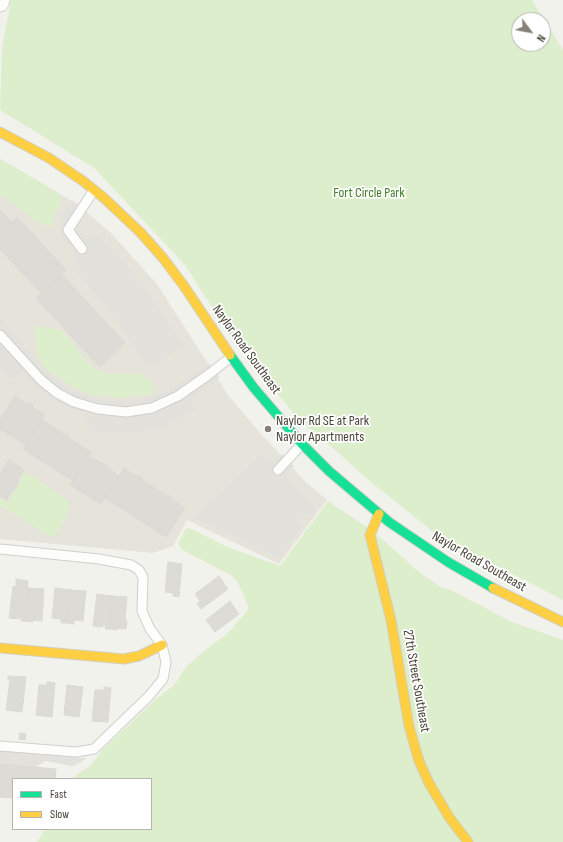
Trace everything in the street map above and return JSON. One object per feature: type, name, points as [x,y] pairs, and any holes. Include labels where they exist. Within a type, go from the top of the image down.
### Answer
[{"type":"street","name":"Naylor Road Southeast","points":[[0,132],[49,158],[94,190],[125,217],[164,258],[254,388],[302,444],[379,514],[422,545],[474,578],[517,601],[563,622]]},
{"type":"street","name":"27th Street Southeast","points":[[379,514],[370,535],[391,620],[408,726],[429,783],[449,818],[468,842]]},
{"type":"street","points":[[0,648],[124,659],[144,655],[162,645]]},
{"type":"lane","points":[[82,249],[68,230],[94,190]]},
{"type":"lane","points":[[0,335],[36,375],[57,393],[74,402],[98,409],[126,412],[152,408],[178,396],[208,375],[231,356]]},
{"type":"lane","points":[[278,470],[302,444]]},
{"type":"lane","points":[[0,549],[99,559],[130,564],[139,570],[143,577],[142,611],[150,629],[162,645],[166,662],[163,679],[149,696],[94,749],[76,752],[0,746]]},
{"type":"shaded area","points":[[0,160],[77,204],[111,233],[157,284],[228,395],[261,434],[307,483],[327,500],[279,564],[187,520],[173,546],[153,553],[0,539]]},
{"type":"shaded area","points":[[72,200],[86,210],[78,225],[79,233],[82,239],[97,235],[118,255],[150,294],[183,345],[148,368],[116,319],[72,266],[74,252],[63,238],[60,226],[64,213]]},
{"type":"shaded area","points":[[0,318],[44,369],[56,380],[69,389],[91,398],[107,401],[125,401],[143,399],[160,394],[176,386],[209,363],[220,378],[191,398],[190,401],[196,411],[166,426],[144,432],[122,434],[88,430],[85,414],[68,408],[52,399],[23,374],[10,380],[0,368]]},
{"type":"shaded area","points":[[261,454],[272,463],[282,454],[294,466],[285,476],[316,509],[312,515],[305,514],[297,523],[302,527],[278,558],[194,518]]},
{"type":"shaded area","points":[[0,751],[82,758],[87,757],[73,766],[45,761],[36,767],[0,764]]},
{"type":"green space","name":"Fort Circle Park","points":[[11,0],[532,0],[539,12],[511,12],[511,52],[551,52],[551,31],[563,50],[563,600],[437,535],[365,477],[299,420],[234,342],[185,265],[94,168],[0,110],[2,48]]},
{"type":"green space","points":[[0,159],[42,183],[61,196],[60,206],[54,216],[53,224],[50,227],[36,222],[0,193]]},
{"type":"green space","points":[[38,326],[62,330],[85,360],[96,370],[107,374],[141,374],[151,381],[154,390],[152,394],[121,398],[94,395],[73,387],[45,368],[37,354],[35,329]]},
{"type":"green space","points":[[25,472],[65,498],[69,503],[68,514],[55,536],[49,536],[0,505],[0,498],[8,503]]},
{"type":"green space","points":[[328,501],[374,532],[418,571],[439,586],[453,591],[512,622],[563,640],[563,842],[37,842],[44,830],[152,830],[152,778],[75,778],[77,774],[89,767],[104,748],[156,699],[173,686],[186,667],[205,650],[226,635],[248,610],[248,606],[240,587],[231,575],[182,550],[178,543],[185,530],[187,528],[192,529],[225,546],[280,566]]},
{"type":"building","points":[[0,210],[12,222],[0,233]]},
{"type":"building","points":[[17,217],[66,270],[41,293],[0,249],[0,233]]},
{"type":"building","points":[[61,274],[125,343],[100,367],[36,298]]},
{"type":"building","points":[[15,396],[28,405],[30,403],[33,405],[32,407],[45,415],[26,445],[0,429],[0,419]]},
{"type":"building","points":[[42,420],[65,435],[66,434],[70,437],[69,438],[91,452],[73,481],[23,449]]},
{"type":"building","points":[[88,456],[108,466],[107,467],[119,476],[101,504],[70,485]]},
{"type":"building","points":[[9,460],[24,470],[17,481],[19,482],[6,500],[0,496],[0,474]]},
{"type":"building","points":[[124,468],[136,477],[138,475],[142,477],[141,479],[168,497],[169,495],[172,497],[171,499],[185,508],[166,537],[105,498]]},
{"type":"building","points":[[168,562],[182,564],[179,597],[173,596],[173,593],[165,592]]},
{"type":"building","points":[[219,576],[228,589],[201,609],[197,603],[200,601],[195,594]]},
{"type":"building","points":[[16,579],[28,581],[29,588],[25,621],[21,621],[21,618],[19,617],[19,619],[9,618],[13,586],[16,587]]},
{"type":"building","points":[[29,588],[44,589],[42,621],[25,621]]},
{"type":"building","points":[[55,588],[71,590],[67,623],[61,623],[61,619],[52,618]]},
{"type":"building","points":[[71,590],[86,591],[83,621],[74,620],[74,624],[67,623]]},
{"type":"building","points":[[97,594],[112,596],[110,629],[105,629],[106,625],[103,625],[102,627],[93,626]]},
{"type":"building","points":[[112,596],[127,597],[125,620],[127,620],[126,629],[110,629]]},
{"type":"building","points":[[230,601],[239,614],[215,632],[206,620]]},
{"type":"building","points":[[8,676],[26,677],[22,712],[6,710],[10,680],[8,680]]},
{"type":"building","points":[[47,682],[55,683],[52,717],[36,715],[39,685],[47,685]]},
{"type":"building","points":[[67,685],[83,687],[79,717],[64,715]]},
{"type":"building","points":[[104,687],[111,688],[108,722],[92,721],[95,690],[104,690]]},
{"type":"building","points":[[20,733],[26,734],[25,740],[19,739]]},
{"type":"building","points":[[0,764],[56,769],[55,778],[12,778],[12,798],[0,797]]},
{"type":"traffic: fast","points":[[230,355],[254,388],[302,444],[329,471],[389,522],[448,562],[493,588]]},
{"type":"traffic: slow","points":[[0,132],[49,158],[83,181],[104,198],[141,233],[163,258],[184,286],[230,355]]},
{"type":"traffic: slow","points":[[379,514],[370,535],[391,620],[409,726],[419,761],[429,783],[449,817],[468,842]]},
{"type":"traffic: slow","points":[[493,588],[563,622]]},
{"type":"traffic: slow","points":[[0,648],[124,659],[139,656],[162,645]]},
{"type":"place","name":"Naylor Rd SE at Park Naylor Apartments","points":[[268,429]]}]
